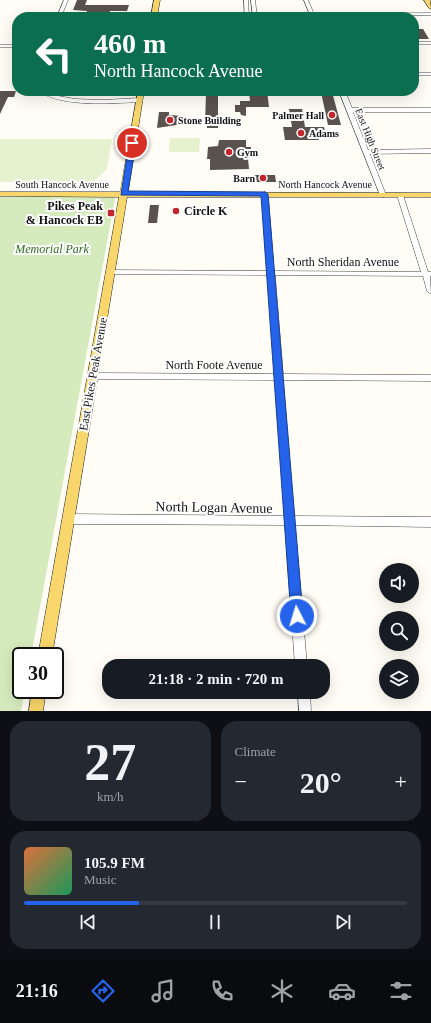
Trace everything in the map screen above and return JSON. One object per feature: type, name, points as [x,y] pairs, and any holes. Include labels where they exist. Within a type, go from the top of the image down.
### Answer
[{"type":"main road","points":[[155,12],[157,0]]},
{"type":"main road","points":[[427,0],[431,7]]},
{"type":"main road","name":"East Pikes Peak Avenue","points":[[47,647],[140,96]]},
{"type":"main road","name":"South Hancock Avenue","points":[[0,194],[124,193]]},
{"type":"main road","name":"North Hancock Avenue","points":[[124,193],[431,195]]},
{"type":"main road","points":[[36,711],[38,699]]},
{"type":"street","points":[[61,12],[66,0]]},
{"type":"street","points":[[246,0],[247,12]]},
{"type":"street","points":[[253,0],[254,12]]},
{"type":"street","points":[[306,0],[310,12]]},
{"type":"street","points":[[419,14],[431,14]]},
{"type":"street","points":[[419,43],[431,43]]},
{"type":"street","points":[[0,46],[12,46]]},
{"type":"street","points":[[419,74],[431,74]]},
{"type":"street","points":[[53,96],[66,99],[140,96]]},
{"type":"street","name":"East High Street","points":[[344,96],[383,195]]},
{"type":"street","points":[[350,110],[431,110]]},
{"type":"street","points":[[366,152],[431,151]]},
{"type":"street","points":[[265,194],[300,659]]},
{"type":"street","points":[[400,195],[428,274],[431,291]]},
{"type":"street","name":"North Sheridan Avenue","points":[[110,272],[428,274]]},
{"type":"street","name":"North Foote Avenue","points":[[93,376],[431,378]]},
{"type":"street","name":"North Logan Avenue","points":[[68,519],[431,522]]},
{"type":"street","points":[[304,699],[305,711]]},
{"type":"green space","points":[[170,138],[200,138],[199,152],[169,152]]},
{"type":"green space","points":[[0,139],[112,139],[107,169],[93,182],[0,182]]},
{"type":"green space","name":"Memorial Park","points":[[0,197],[114,197],[115,199],[33,647],[12,647],[12,699],[23,699],[21,711],[0,711]]},
{"type":"building","points":[[77,0],[87,0],[85,5],[129,5],[127,11],[87,12],[73,10]]},
{"type":"building","points":[[419,29],[423,29],[429,39],[419,39]]},
{"type":"building","points":[[0,91],[12,91],[12,96],[14,97],[8,97],[0,114]]},
{"type":"building","points":[[206,96],[218,96],[218,128],[207,128],[207,125],[205,125]]},
{"type":"building","points":[[250,96],[268,96],[269,107],[246,107],[246,116],[241,115],[240,112],[235,112],[235,105],[240,105],[240,101],[250,101]]},
{"type":"building","points":[[322,96],[333,96],[341,125],[328,125]]},
{"type":"building","name":"Adams","points":[[289,109],[302,109],[305,127],[324,127],[326,136],[318,136],[319,140],[285,140],[283,127],[292,127]]},
{"type":"building","name":"Stone Building","points":[[159,112],[169,112],[169,115],[183,116],[183,124],[157,128]]},
{"type":"building","name":"Gym","points":[[219,140],[246,140],[246,147],[251,147],[251,158],[248,158],[249,169],[210,170],[210,159],[207,159],[208,147],[218,146]]},
{"type":"building","name":"Barn","points":[[251,175],[275,175],[276,182],[252,182]]},
{"type":"building","name":"Circle K","points":[[150,205],[159,205],[157,223],[148,223]]},
{"type":"place","name":"Palmer Hall","points":[[332,115]]},
{"type":"place","name":"Stone Building","points":[[170,120]]},
{"type":"place","name":"Adams","points":[[301,133]]},
{"type":"place","name":"Gym","points":[[229,152]]},
{"type":"place","name":"Barn","points":[[263,178]]},
{"type":"place","name":"Circle K","points":[[176,211]]},
{"type":"place","name":"Pikes Peak & Hancock EB","points":[[111,213]]},
{"type":"route","points":[[132,143],[124,193],[265,194],[297,616]]}]
